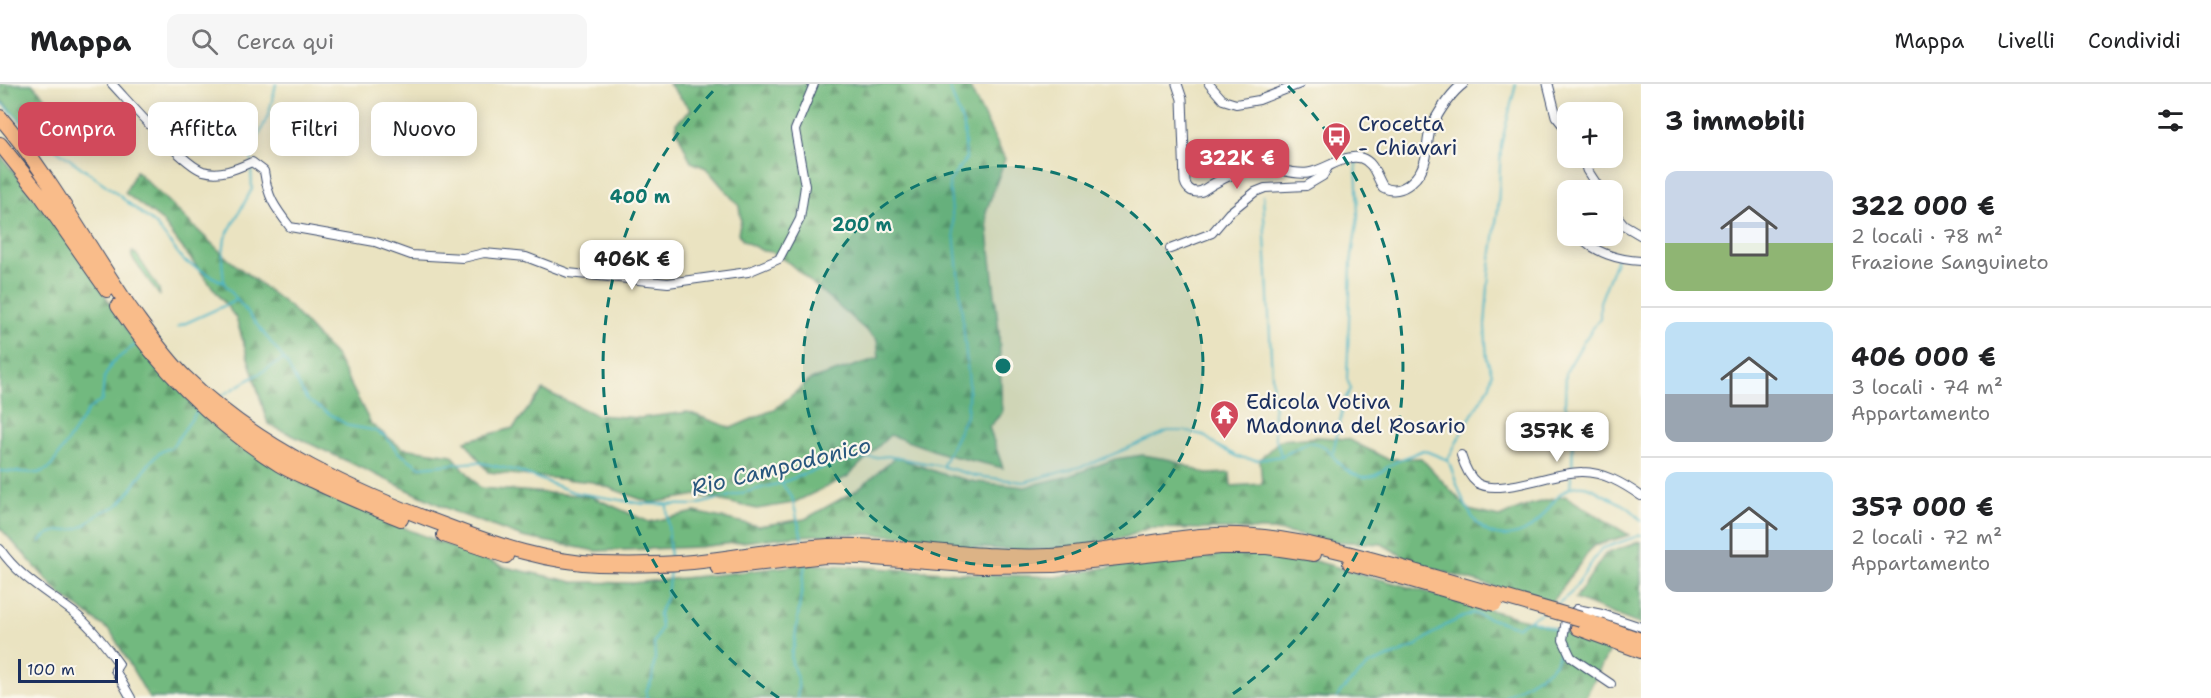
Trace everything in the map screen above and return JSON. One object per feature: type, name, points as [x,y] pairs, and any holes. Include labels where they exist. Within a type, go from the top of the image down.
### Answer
[{"type":"highway","points":[[0,117],[28,152],[149,334],[183,375],[238,421],[286,453],[386,508]]},
{"type":"highway","points":[[0,144],[40,194],[141,339],[179,384],[226,428],[281,466],[347,497],[386,508],[465,538],[593,568],[706,565],[862,546],[979,555],[1052,556],[1215,535],[1266,537],[1317,545],[1395,571],[1641,640]]},
{"type":"highway","points":[[1580,624],[1641,651]]},
{"type":"street","points":[[112,84],[180,155],[202,171],[229,172],[252,162],[264,171],[272,203],[290,227],[375,242],[411,255],[463,258],[484,253],[526,257],[568,273],[668,283],[748,272],[779,259],[800,219],[805,186],[795,130],[814,84]]},
{"type":"street","points":[[1177,84],[1182,99],[1185,182],[1191,191],[1202,191],[1248,168],[1264,167],[1293,173],[1307,173],[1357,157],[1371,164],[1383,187],[1396,191],[1402,190],[1423,166],[1427,137],[1432,124],[1463,84]]},
{"type":"street","points":[[1209,84],[1222,99],[1236,104],[1259,99],[1300,84]]},
{"type":"street","points":[[1548,84],[1557,117]]},
{"type":"street","points":[[1170,249],[1212,232],[1229,213],[1255,192],[1265,188],[1306,186],[1323,176],[1328,167]]},
{"type":"street","points":[[1623,224],[1641,235]]},
{"type":"street","points":[[1591,246],[1601,252],[1631,261],[1641,261]]},
{"type":"street","points":[[1461,455],[1465,469],[1477,483],[1494,488],[1580,471],[1596,473],[1626,485],[1641,496]]},
{"type":"street","points":[[0,549],[8,561],[33,585],[74,613],[98,636],[118,664],[115,670],[131,698]]},
{"type":"street","points":[[1611,684],[1571,657],[1563,640],[1566,620],[1577,609],[1602,614],[1641,627]]},
{"type":"green space","points":[[0,84],[32,84],[50,102],[18,102],[18,118],[0,99]]},
{"type":"green space","points":[[669,84],[968,84],[1005,159],[986,212],[999,332],[1002,413],[989,427],[1003,468],[944,454],[890,435],[847,477],[793,503],[757,509],[697,495],[651,503],[593,482],[488,472],[465,441],[513,428],[543,390],[596,415],[640,418],[688,412],[731,428],[775,409],[810,380],[879,358],[877,340],[789,263],[771,252],[763,251],[743,241],[738,233],[741,220],[739,206],[706,168],[691,162],[677,131],[676,123],[691,110]]},
{"type":"green space","points":[[0,155],[73,245],[135,342],[205,417],[290,475],[409,530],[505,567],[573,582],[633,583],[807,564],[1055,577],[1137,562],[1219,555],[1266,555],[1315,561],[1544,625],[1610,649],[1585,698],[149,698],[111,632],[60,594],[0,528]]},
{"type":"green space","points":[[136,171],[228,259],[290,307],[337,358],[371,424],[402,448],[452,455],[480,488],[590,496],[649,522],[695,512],[758,526],[805,519],[857,490],[896,457],[939,473],[976,482],[1025,487],[1069,476],[1115,459],[1143,455],[1172,460],[1206,474],[1230,473],[1231,486],[1262,484],[1260,459],[1280,440],[1318,437],[1348,439],[1387,459],[1421,458],[1469,510],[1499,517],[1532,504],[1565,496],[1629,535],[1593,546],[1551,603],[1416,564],[1382,544],[1330,541],[1273,530],[1148,528],[1126,537],[1077,547],[1019,550],[951,546],[909,536],[854,534],[794,536],[699,547],[596,551],[522,537],[457,513],[268,424],[236,318],[161,220],[125,193]]},
{"type":"green space","points":[[132,252],[136,254],[159,289],[160,296],[132,257]]},
{"type":"green space","points":[[1641,541],[1641,625],[1575,599],[1605,554]]},
{"type":"waterway","points":[[251,161],[251,154],[269,113],[276,84]]},
{"type":"waterway","points":[[943,465],[967,414],[969,384],[949,182],[966,159],[964,127],[948,84]]},
{"type":"waterway","points":[[1448,459],[1490,385],[1492,373],[1487,359],[1485,326],[1489,274],[1498,208],[1501,145],[1516,84]]},
{"type":"waterway","name":"Rio Campodonico","points":[[0,102],[43,140],[156,225],[184,261],[224,283],[284,359],[307,400],[349,426],[373,430],[385,436],[398,452],[420,467],[477,462],[518,471],[573,492],[644,504],[695,505],[781,483],[843,461],[888,456],[941,466],[976,476],[1024,482],[1090,464],[1168,431],[1185,431],[1203,435],[1238,457],[1257,460],[1282,456],[1309,442],[1315,443],[1326,448],[1346,470],[1366,477],[1376,475],[1396,462],[1423,450],[1448,460],[1472,517],[1484,529],[1500,536],[1516,534],[1531,527],[1560,494],[1575,486],[1592,489],[1625,506],[1641,521]]},
{"type":"waterway","points":[[1333,452],[1345,399],[1351,389],[1347,379],[1351,263],[1358,216],[1356,159]]},
{"type":"waterway","points":[[224,282],[222,261],[225,238],[252,189],[251,166]]},
{"type":"waterway","points":[[1263,195],[1275,436],[1281,455]]},
{"type":"waterway","points":[[1572,471],[1573,438],[1565,403],[1566,372],[1600,318],[1600,302],[1619,253]]},
{"type":"waterway","points":[[177,327],[237,300]]},
{"type":"waterway","points":[[0,471],[38,473],[50,468],[89,409],[102,400],[104,378],[112,363],[135,345]]},
{"type":"waterway","points":[[216,399],[284,359]]},
{"type":"waterway","points":[[40,542],[55,532],[77,529],[102,512],[118,505],[149,463],[163,450],[171,448],[198,410]]},
{"type":"waterway","points":[[1570,488],[1571,476]]},
{"type":"waterway","points":[[782,484],[792,497],[803,543]]},
{"type":"waterway","points":[[667,506],[670,560]]},
{"type":"waterway","points":[[1554,607],[1571,593],[1601,549],[1641,535]]},
{"type":"waterway","points":[[797,698],[798,682],[791,655],[805,564]]},
{"type":"waterway","points":[[647,698],[646,692],[652,680],[655,657],[654,643],[661,628],[659,614],[667,596],[670,569]]},
{"type":"waterway","points":[[1337,698],[1341,691],[1369,665],[1414,647],[1446,625],[1472,613],[1517,627],[1541,613]]},
{"type":"waterway","points":[[1529,620],[1561,633]]},
{"type":"waterway","points":[[1503,698],[1550,669],[1562,646]]},
{"type":"place","name":"Crocetta - Chiavari","points":[[1337,162]]},
{"type":"place","name":"Edicola Votiva Madonna del Rosario","points":[[1225,440]]}]
